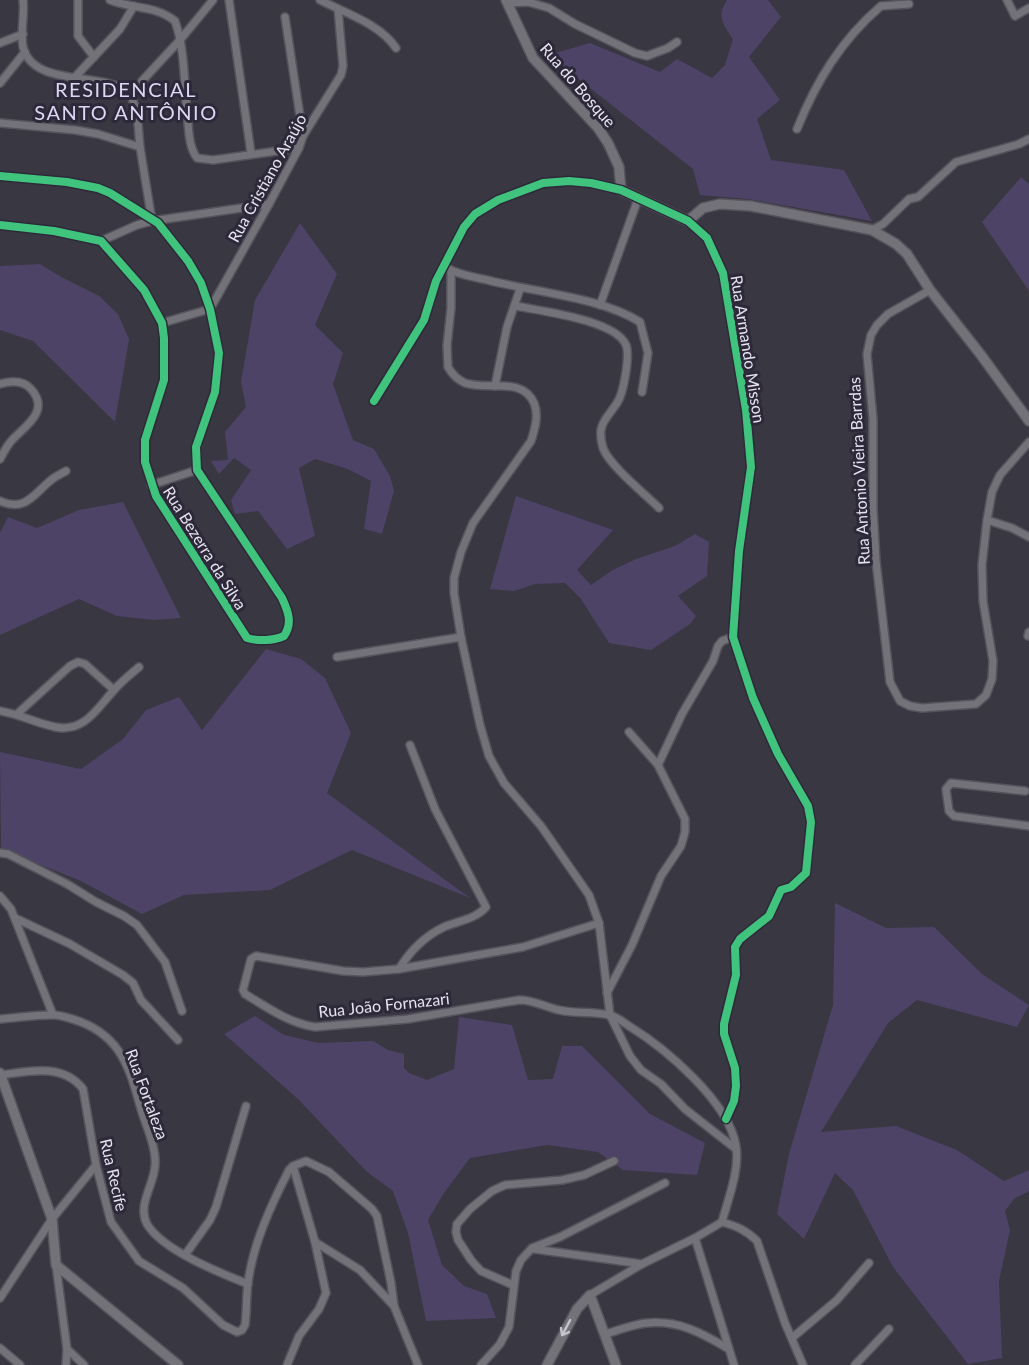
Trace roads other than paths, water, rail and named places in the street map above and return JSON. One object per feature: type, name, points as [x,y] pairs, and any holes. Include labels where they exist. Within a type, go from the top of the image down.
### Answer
[{"type":"street","points":[[23,0],[22,34],[25,52],[30,60],[45,71],[109,84],[130,93],[137,112],[152,221]]},
{"type":"street","points":[[78,0],[78,36],[94,57]]},
{"type":"street","points":[[110,0],[145,7],[172,18],[176,23],[180,40],[189,134],[197,158],[208,161],[298,148]]},
{"type":"street","points":[[142,81],[213,0]]},
{"type":"street","points":[[229,0],[252,153]]},
{"type":"street","points":[[320,0],[381,32],[396,48]]},
{"type":"street","points":[[1007,0],[1015,16],[1029,8]]},
{"type":"street","points":[[507,1],[528,2],[549,8],[575,24],[635,53],[647,56],[668,48],[676,42]]},
{"type":"street","name":"Rua do Bosque","points":[[507,1],[533,58],[598,128],[608,143],[620,167],[621,190]]},
{"type":"street","points":[[796,129],[820,78],[842,46],[881,6],[909,4]]},
{"type":"street","points":[[75,77],[120,29],[134,6]]},
{"type":"street","name":"Rua Cristiano Araújo","points":[[210,309],[270,204],[303,136],[343,70],[338,9]]},
{"type":"street","points":[[285,17],[303,136]]},
{"type":"street","points":[[0,43],[22,34]]},
{"type":"street","points":[[0,83],[25,52]]},
{"type":"street","points":[[0,123],[87,132],[140,147]]},
{"type":"street","points":[[872,230],[883,224],[900,205],[909,199],[918,197],[956,162],[1029,139]]},
{"type":"street","points":[[0,176],[67,182],[98,188],[122,200],[158,223],[188,261],[201,283],[210,309],[219,352],[215,393],[196,447],[197,470],[151,485]]},
{"type":"street","points":[[374,401],[424,320],[436,281],[447,268],[464,227],[475,214],[498,200],[543,183],[569,181],[621,190],[688,220],[703,208],[720,204],[751,206],[872,230],[896,244],[907,254],[930,290],[1029,421]]},
{"type":"street","points":[[600,305],[638,199]]},
{"type":"street","points":[[0,225],[54,231],[101,242],[137,225],[152,221],[270,204]]},
{"type":"street","name":"Rua Armando Misson","points":[[688,220],[707,237],[723,273],[746,410],[751,467],[739,551],[733,637]]},
{"type":"street","name":"Rua Bezerra da Silva","points":[[101,242],[144,290],[162,323],[165,356],[164,380],[145,440],[145,462],[151,485],[162,506],[247,638],[276,639],[284,636],[289,627],[285,603],[197,470]]},
{"type":"street","points":[[447,268],[520,289],[600,305],[640,322],[648,353],[642,392]]},
{"type":"street","points":[[447,268],[451,308],[446,354],[448,368],[464,383],[510,386],[528,393],[534,404],[536,421],[531,441],[473,523],[456,566],[454,593],[460,637],[480,725],[494,767],[504,783],[541,826],[589,895],[599,923],[610,1015],[630,1056],[641,1070],[661,1084],[703,1125],[736,1149]]},
{"type":"street","points":[[495,386],[507,327],[520,289]]},
{"type":"street","name":"Rua Antonio Vieira Barrdas","points":[[930,290],[888,314],[877,325],[871,335],[867,354],[873,419],[873,508],[876,561],[890,682],[900,701],[909,706],[922,708],[975,704],[986,695],[992,679],[993,661],[983,589],[982,565],[987,520]]},
{"type":"street","points":[[516,306],[570,317],[607,328],[618,335],[626,345],[627,364],[622,391],[618,402],[603,420],[600,435],[604,450],[611,462],[659,508]]},
{"type":"street","points":[[162,323],[210,309]]},
{"type":"street","points":[[0,384],[10,381],[28,386],[35,393],[38,405],[36,417],[10,441],[0,459]]},
{"type":"street","points":[[1029,442],[1000,475],[992,492],[987,520],[1012,528],[1029,537]]},
{"type":"street","points":[[0,501],[7,504],[19,504],[32,499],[51,480],[66,471]]},
{"type":"street","points":[[337,657],[460,637]]},
{"type":"street","points":[[658,765],[682,714],[713,661],[718,646],[722,641],[733,637],[753,698],[778,754],[808,806],[811,822],[806,873],[791,887],[782,890],[769,916],[740,939],[735,946],[736,975],[724,1024],[724,1034],[735,1068],[736,1086],[734,1101],[726,1119]]},
{"type":"street","points":[[17,714],[70,666],[78,662],[85,664],[114,690]]},
{"type":"street","points":[[0,711],[17,714],[54,727],[67,728],[80,725],[92,716],[114,690],[139,667]]},
{"type":"street","points":[[607,993],[632,945],[661,876],[681,846],[685,832],[685,819],[658,765],[629,732]]},
{"type":"street","points":[[399,969],[409,953],[429,936],[443,928],[478,915],[486,905],[435,809],[410,745]]},
{"type":"street","points":[[1024,791],[951,783],[946,789],[949,811],[954,816],[1029,826]]},
{"type":"street","points":[[0,853],[8,854],[67,884],[124,916],[137,926],[165,962],[182,1011]]},
{"type":"street","points":[[0,896],[11,909],[53,1015]]},
{"type":"street","points":[[15,918],[70,944],[123,975],[133,984],[141,1000],[178,1040]]},
{"type":"street","name":"Rua João Fornazari","points":[[599,923],[523,947],[399,969],[343,971],[256,956],[251,959],[243,990],[245,994],[281,1016],[300,1025],[315,1027],[408,1019],[519,1000],[529,1000],[557,1010],[610,1015]]},
{"type":"street","name":"Rua Fortaleza","points":[[0,1019],[53,1015],[94,1027],[113,1042],[123,1059],[138,1098],[155,1162],[144,1209],[145,1221],[154,1234],[185,1255],[213,1270],[248,1284]]},
{"type":"street","points":[[547,1365],[577,1309],[590,1295],[642,1264],[722,1222],[735,1168],[736,1149],[732,1130],[726,1119],[687,1072],[670,1056],[652,1040],[610,1015]]},
{"type":"street","name":"Rua Recife","points":[[0,1074],[56,1072],[67,1074],[83,1089],[96,1165],[111,1222],[139,1261],[183,1288],[224,1325],[237,1332],[245,1325],[248,1284]]},
{"type":"street","points":[[0,1074],[52,1220],[67,1349],[66,1365]]},
{"type":"street","points":[[185,1255],[216,1208],[246,1106]]},
{"type":"street","points":[[248,1284],[261,1232],[284,1179],[293,1166],[306,1161],[328,1172],[372,1209],[380,1225],[394,1306],[418,1365]]},
{"type":"street","points":[[513,1286],[481,1271],[458,1240],[456,1232],[458,1224],[470,1209],[484,1197],[505,1185],[562,1180],[584,1175],[614,1161]]},
{"type":"street","points":[[0,1298],[52,1220],[96,1165]]},
{"type":"street","points":[[287,1365],[299,1336],[319,1309],[326,1293],[315,1242],[293,1166]]},
{"type":"street","points":[[481,1365],[500,1344],[509,1327],[516,1270],[520,1260],[532,1248],[560,1237],[665,1183]]},
{"type":"street","points":[[722,1222],[748,1231],[757,1241],[803,1365]]},
{"type":"street","points":[[695,1238],[734,1365]]},
{"type":"street","points":[[315,1242],[360,1270],[394,1306]]},
{"type":"street","points":[[532,1248],[642,1264]]},
{"type":"street","points":[[792,1338],[837,1300],[870,1263]]},
{"type":"street","points":[[56,1265],[178,1365]]},
{"type":"street","points":[[590,1295],[616,1365]]},
{"type":"street","points":[[606,1334],[647,1323],[674,1324],[699,1331],[727,1348]]},
{"type":"street","points":[[855,1365],[889,1329]]},
{"type":"street","points":[[0,1348],[20,1365]]},
{"type":"street","points":[[67,1349],[84,1365]]},
{"type":"district","name":"RESIDENCIAL SANTO ANTÔNIO","points":[[126,102]]}]
